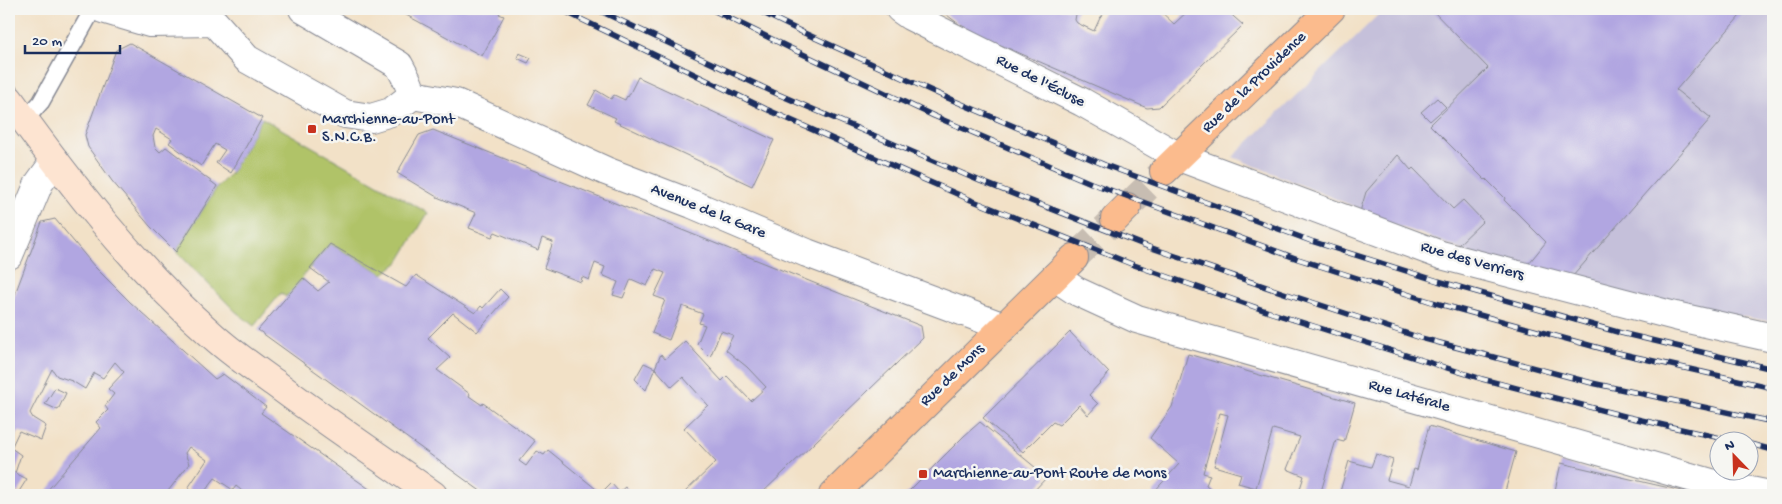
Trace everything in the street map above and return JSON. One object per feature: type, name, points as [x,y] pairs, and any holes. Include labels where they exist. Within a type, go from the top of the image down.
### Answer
[{"type":"main road","name":"Rue de la Providence","points":[[1172,164],[1331,9]]},
{"type":"main road","points":[[17,110],[85,202],[120,243],[155,282],[214,337],[297,400],[434,495]]},
{"type":"main road","name":"Rue de Mons","points":[[832,495],[1065,268]]},
{"type":"street","points":[[103,9],[150,23],[218,16],[247,59],[345,114],[371,118],[391,112],[413,95],[399,65],[304,9]]},
{"type":"street","name":"Rue de l'Écluse","points":[[900,9],[910,16],[1082,102],[1172,164]]},
{"type":"street","name":"Avenue de la Gare","points":[[413,95],[456,103],[606,171],[692,204],[807,253],[1004,327]]},
{"type":"street","points":[[9,255],[39,183],[55,161]]},
{"type":"street","name":"Rue des Verriers","points":[[1172,164],[1441,255],[1675,316],[1773,338]]},
{"type":"street","name":"Rue Latérale","points":[[1065,268],[1076,291],[1137,319],[1711,483],[1770,495]]},
{"type":"lane","points":[[17,110],[41,102],[93,9]]},
{"type":"shaded area","points":[[1384,9],[1773,9],[1773,322],[1534,280],[1233,157]]},
{"type":"green space","points":[[262,118],[428,213],[398,263],[383,274],[330,244],[289,295],[286,297],[281,293],[254,326],[235,311],[176,251],[218,186],[231,173]]},
{"type":"building","points":[[395,9],[502,9],[499,14],[504,16],[482,56]]},
{"type":"building","points":[[939,9],[1077,9],[1075,20],[1077,23],[1094,31],[1100,18],[1108,9],[1158,9],[1174,24],[1190,9],[1225,9],[1243,25],[1159,107],[1147,108],[968,31]]},
{"type":"building","points":[[1431,9],[1746,9],[1676,90],[1711,118],[1572,277],[1525,268],[1546,242],[1504,200],[1505,198],[1430,125],[1488,68]]},
{"type":"building","points":[[130,43],[262,118],[231,173],[216,163],[225,150],[215,144],[201,166],[169,143],[172,139],[156,129],[153,136],[155,147],[160,152],[166,147],[217,186],[176,252],[150,226],[112,181],[88,147],[85,135],[116,50]]},
{"type":"building","points":[[519,53],[531,58],[528,63],[517,58]]},
{"type":"building","points":[[638,77],[774,140],[752,186],[614,121],[616,118],[588,105],[596,90],[611,99],[614,95],[625,100]]},
{"type":"building","points":[[1437,98],[1446,107],[1430,121],[1421,112]]},
{"type":"building","points":[[433,130],[921,326],[923,338],[760,495],[682,495],[716,462],[684,428],[708,405],[683,377],[672,387],[655,368],[661,354],[665,359],[685,341],[722,381],[727,376],[751,401],[766,387],[747,367],[726,350],[733,335],[721,331],[710,357],[697,344],[705,325],[699,323],[703,314],[682,306],[669,340],[652,333],[665,300],[654,296],[665,273],[655,269],[647,286],[631,279],[623,298],[613,295],[618,282],[602,275],[605,267],[595,263],[589,280],[582,277],[581,282],[544,268],[553,242],[542,238],[538,250],[495,232],[492,237],[469,228],[476,213],[437,197],[397,173],[419,135]]},
{"type":"building","points":[[1398,155],[1411,170],[1413,168],[1453,209],[1463,200],[1483,221],[1457,246],[1359,215],[1366,192]]},
{"type":"building","points":[[55,219],[94,266],[130,302],[215,379],[223,374],[266,407],[261,413],[378,495],[247,495],[236,486],[233,490],[215,478],[202,495],[198,495],[188,488],[207,460],[189,447],[185,453],[189,464],[165,495],[50,495],[46,492],[101,428],[96,422],[108,410],[105,406],[114,394],[108,389],[124,372],[115,362],[103,378],[94,373],[85,389],[72,381],[57,376],[52,369],[30,413],[33,418],[46,426],[41,440],[19,431],[11,448],[21,455],[15,473],[27,479],[18,493],[13,490],[9,491],[9,310],[42,222]]},
{"type":"building","points":[[330,244],[406,287],[416,275],[475,313],[481,306],[483,308],[500,289],[508,297],[477,332],[453,313],[428,338],[450,358],[437,370],[470,394],[469,396],[482,405],[483,403],[535,441],[519,461],[526,466],[537,451],[544,455],[548,450],[601,493],[611,483],[619,492],[625,487],[632,495],[486,495],[258,330],[303,278],[318,291],[329,282],[310,268]]},
{"type":"building","points":[[1070,332],[1109,373],[1089,395],[1098,404],[1088,415],[1079,405],[1059,425],[1053,422],[1023,452],[983,418]]},
{"type":"building","points":[[1188,354],[1355,403],[1344,442],[1336,440],[1320,495],[1298,495],[1304,476],[1287,469],[1300,437],[1273,429],[1256,488],[1238,483],[1241,474],[1214,466],[1228,415],[1220,413],[1203,473],[1210,475],[1206,485],[1219,495],[1156,495],[1153,493],[1179,464],[1150,438],[1172,407]]},
{"type":"building","points":[[644,363],[655,368],[646,390],[635,379]]},
{"type":"building","points":[[55,388],[66,393],[58,410],[45,404]]},
{"type":"building","points":[[980,422],[1047,477],[1030,495],[905,495],[964,436]]},
{"type":"building","points":[[1429,426],[1516,452],[1504,495],[1339,495],[1349,461],[1371,467],[1376,454],[1393,460],[1387,480],[1409,486],[1414,469],[1417,470]]},
{"type":"building","points":[[1561,463],[1691,493],[1696,495],[1554,495]]},
{"type":"tunnel","points":[[1127,207],[1164,171]]},
{"type":"tunnel","points":[[1074,258],[1115,219]]},
{"type":"railway","points":[[560,9],[766,109],[909,173],[971,200],[1134,265],[1272,313],[1482,379],[1628,417],[1710,436]]},
{"type":"railway","points":[[596,9],[773,92],[980,181],[1149,247],[1421,338],[1592,383],[1773,422]]},
{"type":"railway","points":[[711,9],[934,116],[1091,183],[1298,259],[1432,302],[1614,352],[1773,388]]},
{"type":"railway","points":[[755,9],[943,96],[1105,165],[1311,241],[1438,281],[1621,333],[1773,369]]},
{"type":"railway","points":[[1760,447],[1773,450]]},
{"type":"place","name":"Marchienne-au-Pont S.N.C.B.","points":[[312,129]]},
{"type":"place","name":"Marchienne-au-Pont Route de Mons","points":[[923,474]]}]
